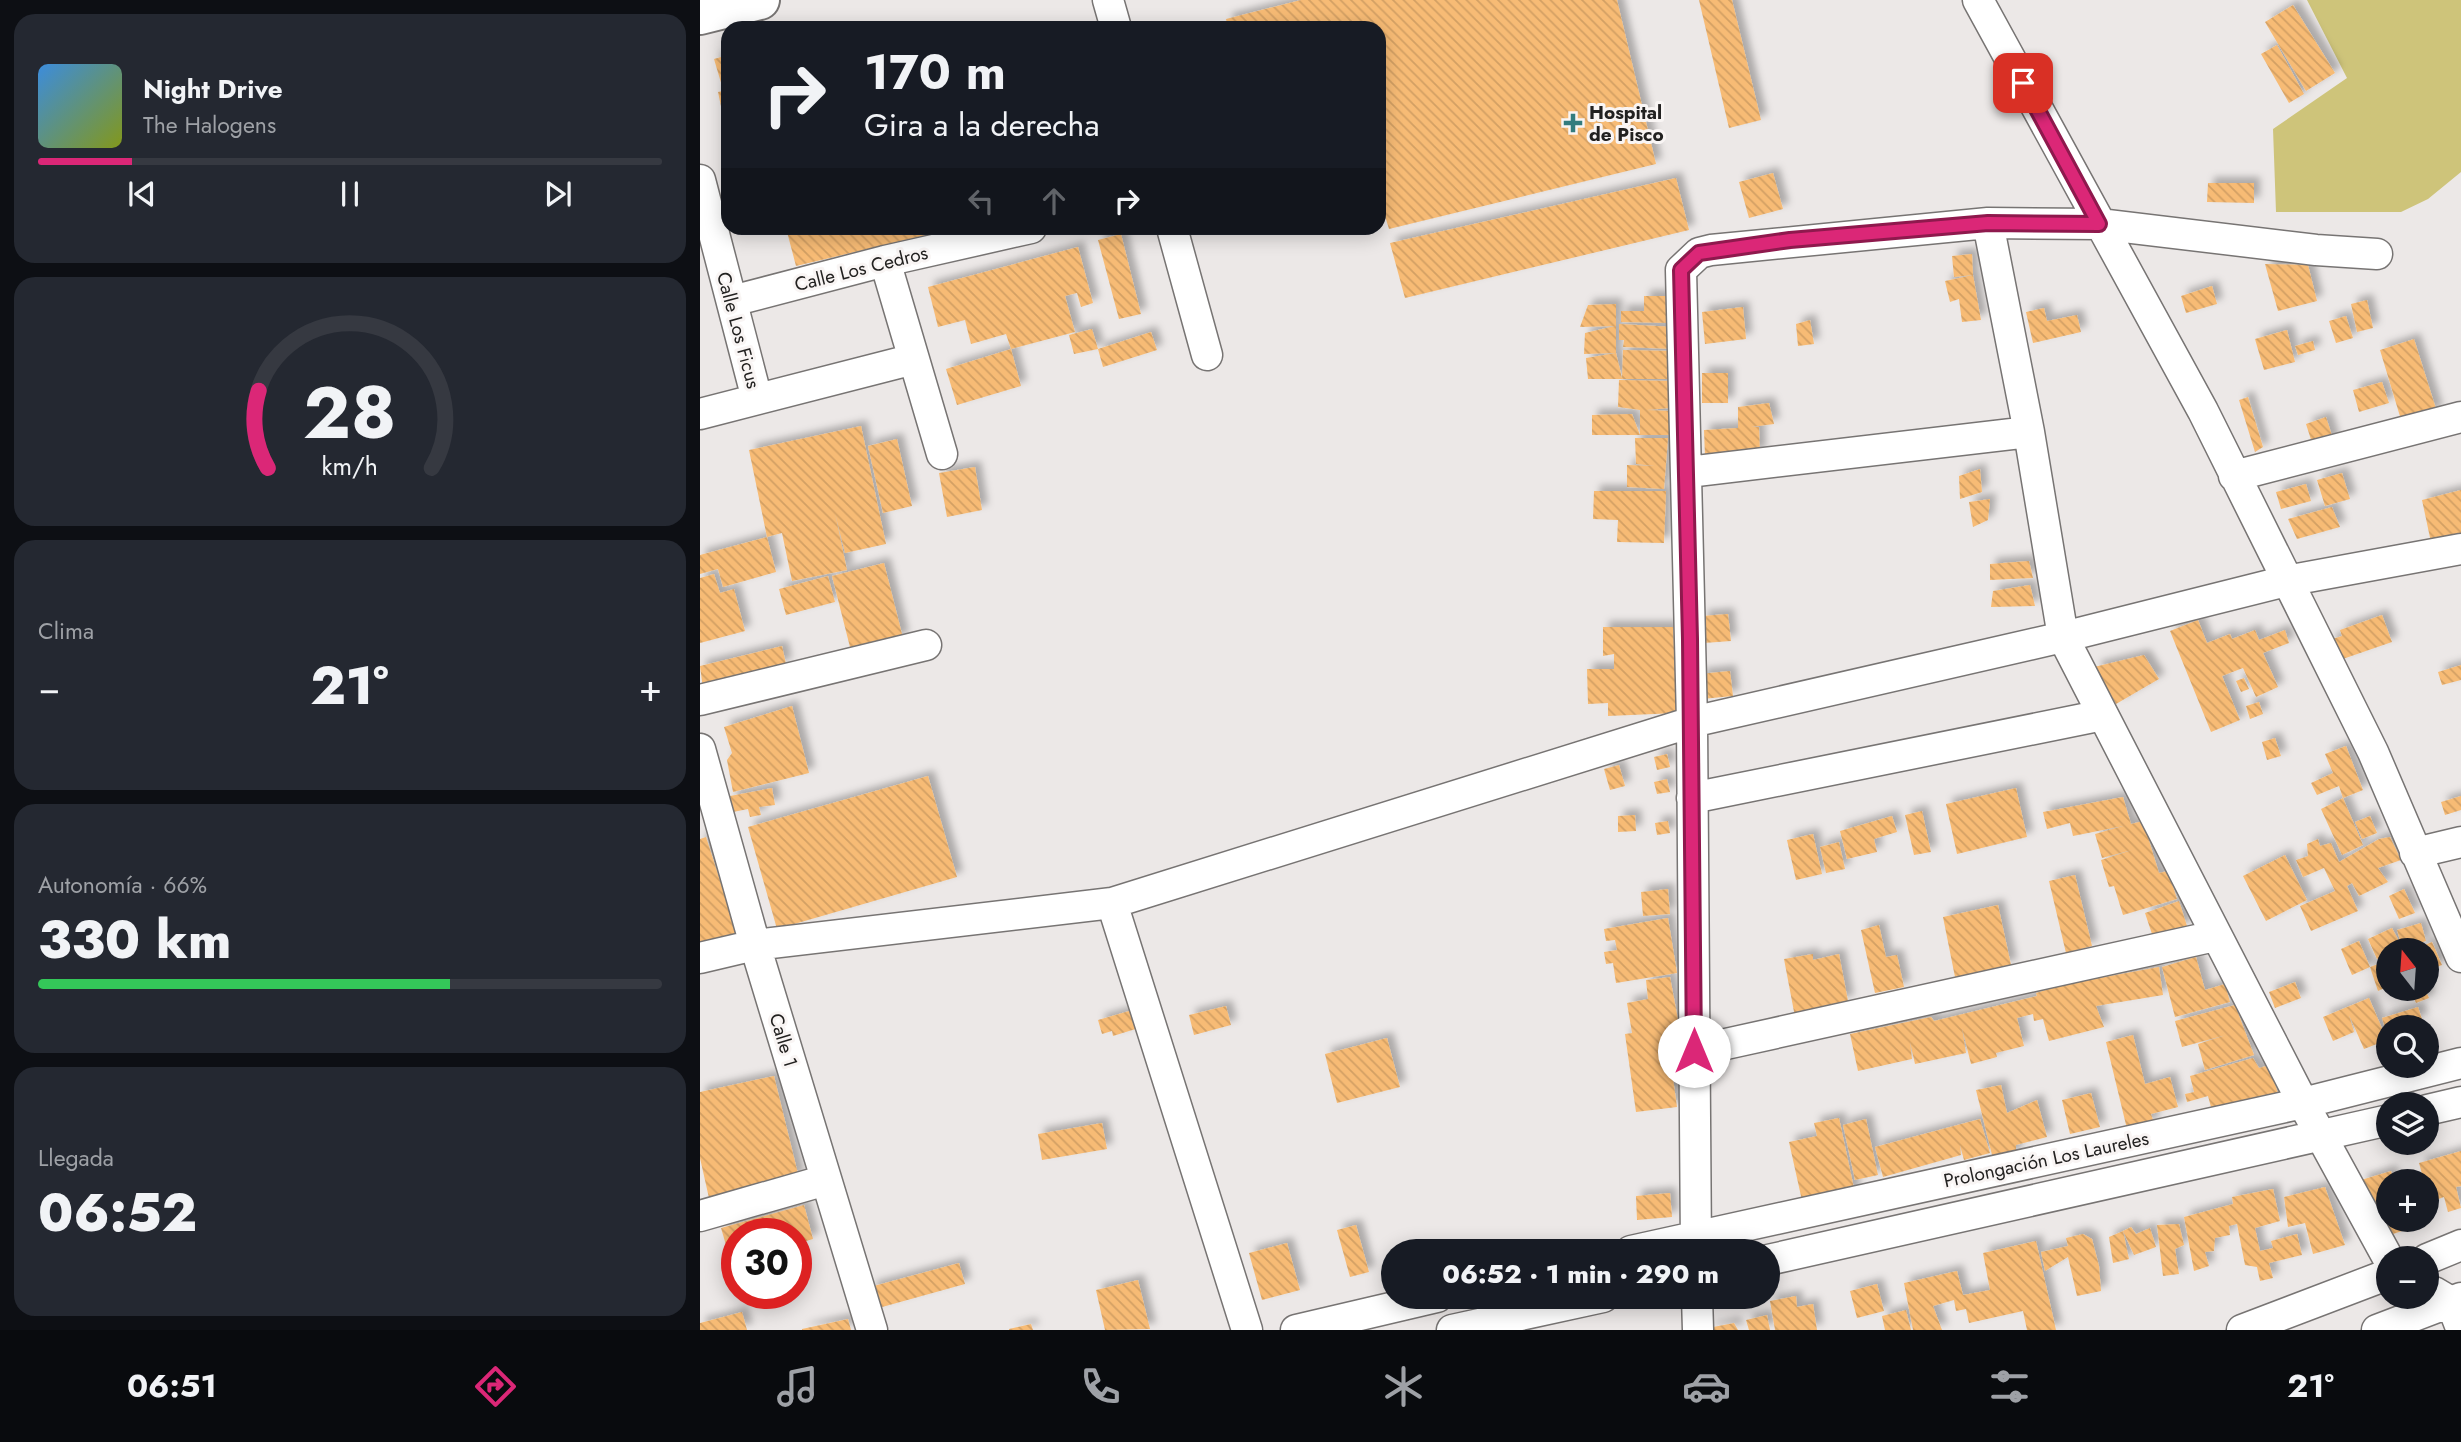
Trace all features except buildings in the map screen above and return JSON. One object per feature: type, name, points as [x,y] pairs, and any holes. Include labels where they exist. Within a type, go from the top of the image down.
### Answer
[{"type":"main road","points":[[700,15],[760,0]]},
{"type":"street","points":[[1108,0],[1114,21]]},
{"type":"street","points":[[1978,0],[2203,411],[2372,752],[2461,957]]},
{"type":"street","name":"Calle Los Ficus","points":[[700,180],[757,399]]},
{"type":"street","points":[[1988,223],[2029,432],[2063,637],[2303,1103],[2381,1246]]},
{"type":"street","points":[[1696,1239],[1692,722],[1681,270],[1688,261],[1711,250],[1988,223],[2099,224],[2316,250],[2377,254]]},
{"type":"street","name":"Calle Los Cedros","points":[[732,301],[885,261],[1000,235]]},
{"type":"street","points":[[1174,235],[1207,355]]},
{"type":"street","points":[[885,261],[942,454]]},
{"type":"street","points":[[700,414],[914,359]]},
{"type":"street","points":[[2234,476],[2461,417]]},
{"type":"street","points":[[1688,472],[2029,432]]},
{"type":"street","points":[[700,958],[755,945],[1112,903],[1692,722],[2063,637],[2286,581],[2461,549]]},
{"type":"street","points":[[700,700],[926,645]]},
{"type":"street","points":[[1692,798],[2103,715]]},
{"type":"street","name":"Calle 1","points":[[700,750],[755,945],[872,1330]]},
{"type":"street","points":[[2415,853],[2461,842]]},
{"type":"street","points":[[1112,903],[1247,1330]]},
{"type":"street","points":[[1694,1051],[2216,936]]},
{"type":"street","name":"Prolongación Los Laureles","points":[[1718,1239],[2303,1103],[2461,1063]]},
{"type":"street","points":[[2439,1107],[2461,1102]]},
{"type":"street","name":"Prolongación Los Laureles","points":[[1780,1257],[2376,1123]]},
{"type":"street","points":[[700,1216],[826,1180]]},
{"type":"street","points":[[2439,1254],[2461,1245]]},
{"type":"street","points":[[2242,1330],[2376,1279]]},
{"type":"street","points":[[2377,1330],[2450,1304]]},
{"type":"street","points":[[1296,1330],[1339,1325],[1395,1309]]},
{"type":"street","points":[[1452,1330],[1548,1309]]},
{"type":"street","points":[[1697,1309],[1698,1330]]},
{"type":"shaded area","points":[[2307,0],[2461,0],[2461,172],[2428,199],[2401,212],[2276,212],[2273,129],[2347,78]]},
{"type":"place","name":"Hospital de Pisco","points":[[1573,123]]},
{"type":"route","points":[[1694,1051],[1688,472],[1681,270],[1699,253],[1790,240],[1988,223],[2099,224],[2023,83]]}]
